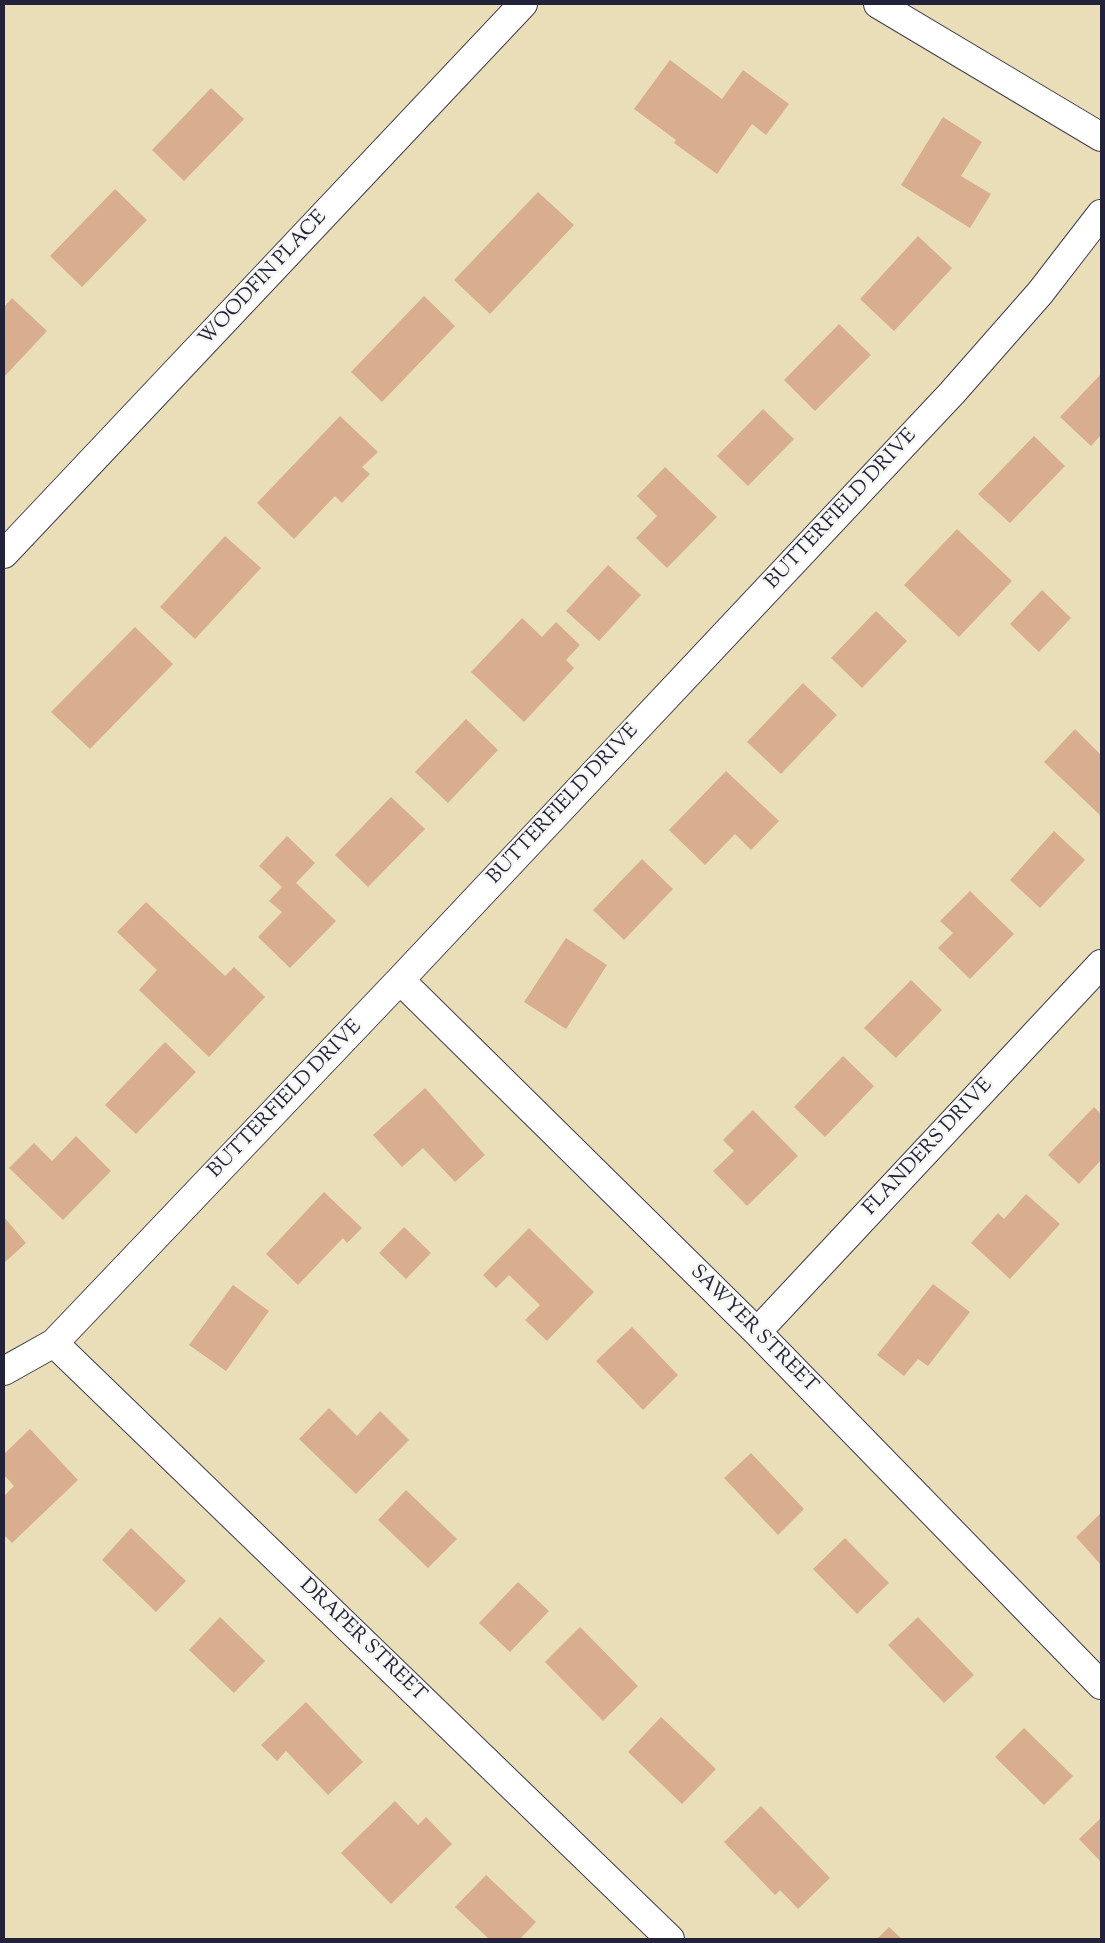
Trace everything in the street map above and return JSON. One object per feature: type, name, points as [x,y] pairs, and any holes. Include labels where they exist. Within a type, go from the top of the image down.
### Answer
[{"type":"street","name":"WOODFIN PLACE","points":[[4,554],[524,4]]},
{"type":"street","points":[[878,4],[1101,137]]},
{"type":"street","name":"BUTTERFIELD DRIVE","points":[[4,1371],[54,1343],[400,980],[952,393],[1040,293],[1101,214]]},
{"type":"street","name":"FLANDERS DRIVE","points":[[757,1332],[1101,964]]},
{"type":"street","name":"SAWYER STREET","points":[[400,980],[757,1332],[1101,1685]]},
{"type":"street","name":"DRAPER STREET","points":[[54,1343],[670,1939]]},
{"type":"building","points":[[670,60],[722,99],[743,70],[789,104],[766,135],[752,124],[717,174],[674,143],[676,140],[634,109]]},
{"type":"building","points":[[211,88],[244,119],[184,181],[152,150]]},
{"type":"building","points":[[943,117],[982,142],[961,176],[991,194],[970,228],[901,185]]},
{"type":"building","points":[[115,189],[147,220],[82,287],[50,256]]},
{"type":"building","points":[[538,192],[574,225],[490,314],[454,280]]},
{"type":"building","points":[[918,236],[952,268],[894,331],[860,299]]},
{"type":"building","points":[[424,296],[455,326],[382,402],[351,372]]},
{"type":"building","points":[[12,298],[47,331],[4,377],[4,307]]},
{"type":"building","points":[[839,324],[871,355],[815,411],[784,380]]},
{"type":"building","points":[[1101,374],[1101,435],[1091,446],[1060,417]]},
{"type":"building","points":[[763,409],[794,439],[748,486],[717,456]]},
{"type":"building","points":[[340,416],[378,452],[362,467],[370,474],[342,503],[335,496],[294,539],[257,503]]},
{"type":"building","points":[[1034,436],[1065,466],[1010,523],[978,494]]},
{"type":"building","points":[[665,467],[717,517],[667,568],[636,538],[657,516],[637,496]]},
{"type":"building","points":[[957,529],[1012,581],[959,637],[904,585]]},
{"type":"building","points":[[225,536],[261,568],[195,639],[160,607]]},
{"type":"building","points":[[608,565],[641,595],[599,641],[566,611]]},
{"type":"building","points":[[1042,590],[1071,618],[1039,652],[1010,624]]},
{"type":"building","points":[[876,611],[907,641],[862,688],[831,658]]},
{"type":"building","points":[[522,618],[542,637],[556,622],[580,645],[566,660],[574,668],[524,722],[471,672]]},
{"type":"building","points":[[135,627],[173,664],[90,749],[51,712]]},
{"type":"building","points":[[803,683],[837,715],[781,774],[747,742]]},
{"type":"building","points":[[466,719],[498,750],[448,803],[415,772]]},
{"type":"building","points":[[1075,729],[1101,755],[1101,816],[1044,762]]},
{"type":"building","points":[[726,771],[779,821],[751,850],[735,834],[705,865],[669,830]]},
{"type":"building","points":[[391,797],[425,829],[368,887],[335,855]]},
{"type":"building","points":[[1054,831],[1085,860],[1040,908],[1010,880]]},
{"type":"building","points":[[287,836],[315,863],[296,883],[336,921],[290,968],[258,937],[282,912],[269,901],[282,887],[259,866]]},
{"type":"building","points":[[642,859],[673,889],[624,940],[593,910]]},
{"type":"building","points":[[970,891],[1014,934],[970,979],[938,948],[953,933],[940,921]]},
{"type":"building","points":[[146,902],[225,976],[234,967],[265,997],[209,1057],[139,990],[157,970],[117,932]]},
{"type":"building","points":[[566,938],[607,965],[566,1029],[524,1002]]},
{"type":"building","points":[[911,980],[942,1010],[896,1058],[864,1028]]},
{"type":"building","points":[[165,1042],[196,1072],[136,1134],[105,1105]]},
{"type":"building","points":[[843,1056],[874,1086],[825,1137],[794,1107]]},
{"type":"building","points":[[425,1088],[485,1155],[455,1182],[423,1148],[402,1167],[373,1135]]},
{"type":"building","points":[[1094,1107],[1101,1114],[1101,1160],[1079,1184],[1048,1155]]},
{"type":"building","points":[[753,1110],[798,1156],[747,1206],[713,1171],[734,1151],[723,1140]]},
{"type":"building","points":[[76,1136],[111,1171],[63,1220],[9,1168],[34,1143],[52,1161]]},
{"type":"building","points":[[324,1192],[362,1228],[347,1243],[343,1238],[298,1285],[266,1254]]},
{"type":"building","points":[[1026,1194],[1060,1224],[1010,1279],[971,1243],[998,1213],[1004,1219]]},
{"type":"building","points":[[4,1217],[26,1243],[4,1263]]},
{"type":"building","points":[[404,1227],[431,1253],[406,1279],[379,1253]]},
{"type":"building","points":[[529,1228],[594,1292],[547,1341],[525,1320],[540,1305],[509,1275],[496,1288],[483,1275]]},
{"type":"building","points":[[933,1284],[970,1312],[928,1366],[918,1359],[904,1376],[877,1355]]},
{"type":"building","points":[[233,1285],[269,1311],[226,1371],[189,1345]]},
{"type":"building","points":[[632,1327],[678,1375],[643,1410],[596,1361]]},
{"type":"building","points":[[329,1408],[357,1436],[380,1411],[409,1440],[356,1494],[299,1439]]},
{"type":"building","points":[[30,1429],[78,1480],[12,1543],[4,1535],[4,1496],[14,1486],[4,1475],[4,1454]]},
{"type":"building","points":[[751,1453],[804,1509],[778,1535],[724,1478]]},
{"type":"building","points":[[406,1490],[457,1539],[428,1568],[378,1520]]},
{"type":"building","points":[[1101,1513],[1101,1565],[1076,1537]]},
{"type":"building","points":[[131,1528],[186,1581],[156,1612],[102,1560]]},
{"type":"building","points":[[845,1538],[889,1583],[857,1614],[813,1569]]},
{"type":"building","points":[[518,1582],[549,1611],[510,1652],[479,1623]]},
{"type":"building","points":[[220,1617],[265,1661],[234,1693],[189,1650]]},
{"type":"building","points":[[918,1617],[974,1675],[944,1703],[888,1645]]},
{"type":"building","points":[[580,1627],[638,1686],[603,1721],[545,1662]]},
{"type":"building","points":[[306,1702],[363,1762],[328,1795],[286,1751],[277,1761],[261,1745]]},
{"type":"building","points":[[661,1717],[716,1769],[682,1804],[628,1752]]},
{"type":"building","points":[[1024,1728],[1073,1776],[1044,1805],[995,1757]]},
{"type":"building","points":[[395,1801],[418,1825],[426,1817],[452,1844],[391,1904],[341,1853]]},
{"type":"building","points":[[761,1806],[830,1878],[798,1909],[780,1890],[775,1895],[724,1842]]},
{"type":"building","points":[[1101,1818],[1101,1862],[1079,1839]]},
{"type":"building","points":[[486,1875],[536,1922],[520,1939],[489,1939],[455,1907]]},
{"type":"building","points":[[889,1927],[902,1939],[877,1939]]}]
